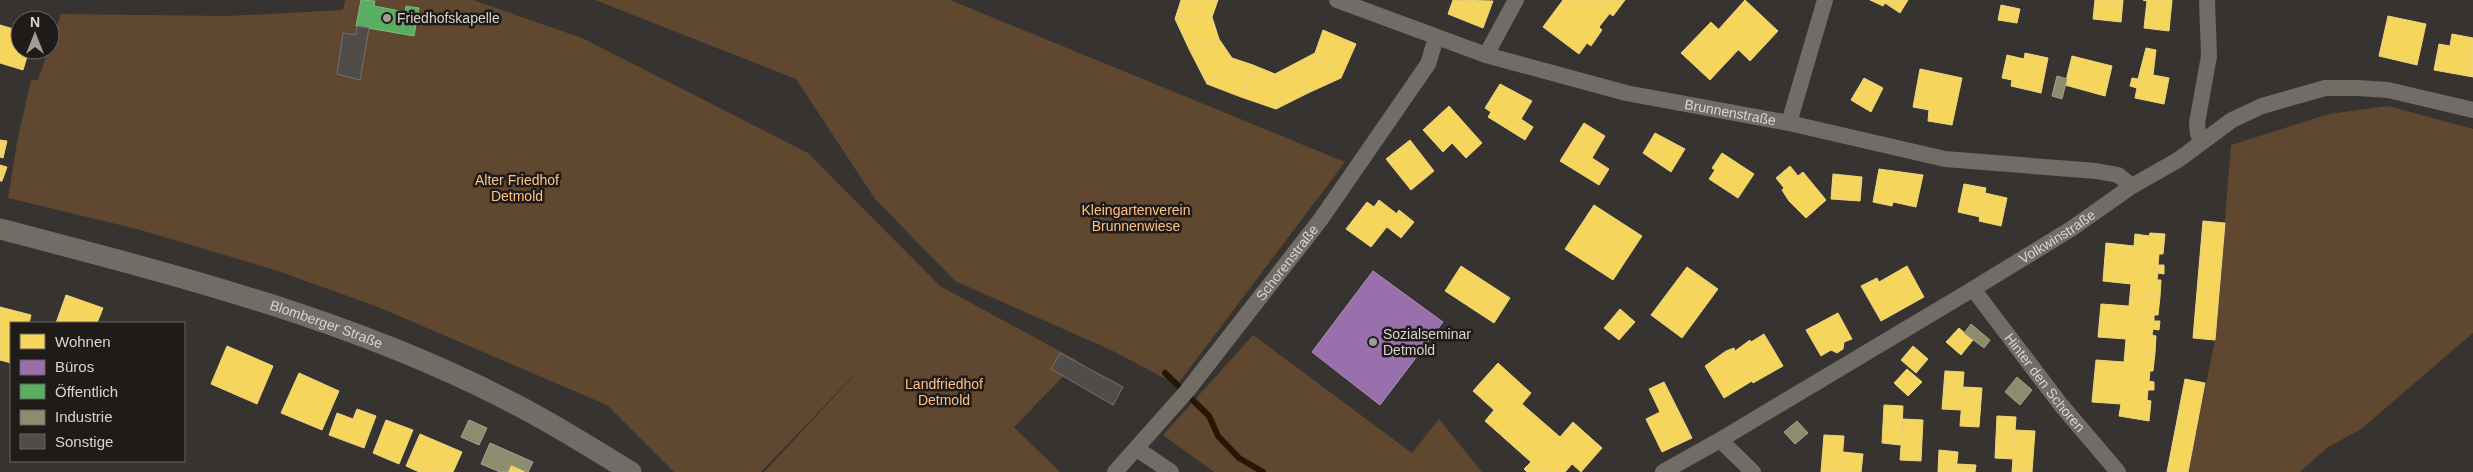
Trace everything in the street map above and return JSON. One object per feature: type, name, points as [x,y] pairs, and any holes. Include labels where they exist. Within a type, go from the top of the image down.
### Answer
[{"type":"street","name":"Brunnenstraße","points":[[1337,0],[1486,55],[1626,93],[1789,123],[1945,159],[2096,171],[2118,175],[2132,186]]},
{"type":"street","points":[[1486,55],[1516,0]]},
{"type":"street","points":[[1789,123],[1825,0]]},
{"type":"street","points":[[2201,142],[2197,123],[2209,56],[2207,0]]},
{"type":"street","name":"Schorenstraße","points":[[1115,472],[1183,396],[1352,175],[1428,64],[1436,38]]},
{"type":"street","name":"Volkwinstraße","points":[[1663,472],[1973,289],[2071,229],[2132,186],[2178,160],[2232,120],[2262,106],[2325,88],[2388,90],[2473,110]]},
{"type":"street","name":"Blomberger Straße","points":[[0,229],[261,301],[358,334],[507,399],[631,472]]},
{"type":"street","name":"Hinter den Schoren","points":[[1973,289],[2015,341],[2061,405],[2118,472]]},
{"type":"street","points":[[1720,440],[1753,472]]},
{"type":"street","points":[[1137,449],[1171,472]]},
{"type":"green space","name":"Alter Friedhof Detmold","points":[[345,0],[473,0],[582,38],[808,153],[940,286],[1078,361],[1014,427],[1060,472],[764,472],[874,354],[761,472],[674,472],[607,405],[378,307],[275,270],[137,229],[8,198],[17,142],[31,80],[38,80],[45,60],[60,60],[61,14],[228,16],[343,10]]},
{"type":"green space","name":"Kleingartenverein Brunnenwiese","points":[[595,0],[950,0],[1345,162],[1177,385],[1113,351],[955,281],[875,199],[796,79]]},
{"type":"green space","points":[[2388,106],[2473,129],[2473,333],[2360,430],[2328,447],[2300,472],[2188,472],[2215,340],[2231,145],[2329,114]]},
{"type":"green space","points":[[1253,335],[1412,453],[1439,419],[1482,472],[1214,472],[1163,435]]},
{"type":"building: Wohnen","points":[[1181,0],[1218,0],[1212,17],[1175,19]]},
{"type":"building: Wohnen","points":[[1453,0],[1493,1],[1483,28],[1448,14]]},
{"type":"building: Wohnen","points":[[1563,0],[1592,0],[1610,13],[1599,27],[1602,30],[1591,46],[1587,43],[1579,54],[1543,27]]},
{"type":"building: Wohnen","points":[[1592,0],[1625,0],[1613,16]]},
{"type":"building: Wohnen","points":[[1745,0],[1778,31],[1750,61],[1718,30]]},
{"type":"building: Wohnen","points":[[1870,0],[1908,0],[1900,13],[1885,3],[1883,6]]},
{"type":"building: Wohnen","points":[[2095,0],[2123,0],[2121,22],[2093,19]]},
{"type":"building: Wohnen","points":[[2143,0],[2172,0],[2169,31],[2144,28],[2147,1]]},
{"type":"building: Wohnen","points":[[2001,5],[2020,9],[2017,23],[1998,20]]},
{"type":"building: Wohnen","points":[[2388,16],[2426,24],[2417,65],[2379,56]]},
{"type":"building: Wohnen","points":[[1212,17],[1219,39],[1190,51],[1175,19]]},
{"type":"building: Wohnen","points":[[1711,22],[1739,49],[1710,80],[1681,53]]},
{"type":"building: Wohnen","points":[[0,25],[10,28],[10,60],[26,60],[23,70],[0,63]]},
{"type":"building: Wohnen","points":[[1323,30],[1356,44],[1341,78],[1315,53]]},
{"type":"building: Wohnen","points":[[2452,34],[2473,38],[2473,77],[2434,70],[2439,44],[2450,46]]},
{"type":"building: Wohnen","points":[[1219,39],[1232,58],[1207,84],[1190,51]]},
{"type":"building: Wohnen","points":[[2146,48],[2156,50],[2153,75],[2169,78],[2164,104],[2135,98],[2137,88],[2130,86],[2132,78],[2138,79]]},
{"type":"building: Wohnen","points":[[1315,53],[1341,78],[1308,93],[1294,64]]},
{"type":"building: Wohnen","points":[[2025,53],[2048,58],[2041,93],[2011,86],[2012,80],[2002,78],[2007,55],[2024,59]]},
{"type":"building: Wohnen","points":[[2072,56],[2112,66],[2105,96],[2065,85]]},
{"type":"building: Wohnen","points":[[1232,58],[1253,65],[1241,97],[1207,84]]},
{"type":"building: Wohnen","points":[[1294,64],[1308,93],[1276,109],[1275,74]]},
{"type":"building: Wohnen","points":[[1253,65],[1275,74],[1276,109],[1241,97]]},
{"type":"building: Wohnen","points":[[1920,69],[1962,78],[1952,125],[1928,121],[1929,110],[1913,107]]},
{"type":"building: Wohnen","points":[[1864,78],[1883,88],[1871,112],[1851,100]]},
{"type":"building: Wohnen","points":[[1500,84],[1532,101],[1521,119],[1533,127],[1525,140],[1488,117],[1491,112],[1485,108]]},
{"type":"building: Wohnen","points":[[1449,106],[1482,143],[1466,158],[1452,143],[1443,152],[1423,130]]},
{"type":"building: Wohnen","points":[[1584,123],[1605,136],[1592,158],[1609,169],[1599,185],[1560,161]]},
{"type":"building: Wohnen","points":[[1655,133],[1685,149],[1671,172],[1643,153]]},
{"type":"building: Wohnen","points":[[0,140],[7,141],[3,158],[0,157]]},
{"type":"building: Wohnen","points":[[1410,140],[1434,171],[1411,190],[1386,159]]},
{"type":"building: Wohnen","points":[[1722,153],[1754,174],[1738,198],[1709,179],[1715,170],[1712,168]]},
{"type":"building: Wohnen","points":[[0,165],[7,167],[2,181],[0,181]]},
{"type":"building: Wohnen","points":[[1790,166],[1798,176],[1803,172],[1826,200],[1806,218],[1789,201],[1782,190],[1784,188],[1776,178]]},
{"type":"building: Wohnen","points":[[1879,169],[1923,175],[1916,207],[1893,202],[1892,206],[1873,202]]},
{"type":"building: Wohnen","points":[[1833,174],[1862,177],[1860,201],[1831,199]]},
{"type":"building: Wohnen","points":[[1964,184],[1986,188],[1980,217],[1958,212]]},
{"type":"building: Wohnen","points":[[1985,193],[2007,198],[2001,226],[1979,221]]},
{"type":"building: Wohnen","points":[[1379,200],[1397,214],[1371,247],[1346,229],[1367,202],[1374,207]]},
{"type":"building: Wohnen","points":[[1594,205],[1642,236],[1613,280],[1565,249]]},
{"type":"building: Wohnen","points":[[1399,210],[1414,222],[1401,238],[1387,227]]},
{"type":"building: Wohnen","points":[[2203,221],[2225,223],[2215,340],[2193,338]]},
{"type":"building: Wohnen","points":[[2150,233],[2165,234],[2163,254],[2159,254],[2158,265],[2164,265],[2164,274],[2158,273],[2157,280],[2161,280],[2160,297],[2130,295],[2131,284],[2103,281],[2106,243],[2134,246],[2135,234],[2149,236]]},
{"type":"building: Wohnen","points":[[1461,266],[1510,298],[1494,323],[1445,291]]},
{"type":"building: Wohnen","points":[[1907,266],[1924,297],[1881,321],[1861,286],[1877,278],[1879,282]]},
{"type":"building: Wohnen","points":[[1687,267],[1718,289],[1682,338],[1651,315]]},
{"type":"building: Wohnen","points":[[66,295],[103,308],[97,322],[56,322]]},
{"type":"building: Wohnen","points":[[2130,295],[2160,297],[2158,315],[2154,315],[2154,321],[2160,321],[2159,330],[2153,329],[2152,335],[2156,336],[2155,353],[2125,351],[2126,339],[2098,337],[2101,304],[2129,306]]},
{"type":"building: Wohnen","points":[[0,307],[31,315],[29,322],[10,322],[10,363],[0,360]]},
{"type":"building: Wohnen","points":[[1620,309],[1635,322],[1619,340],[1604,328]]},
{"type":"building: Wohnen","points":[[1838,313],[1852,339],[1844,342],[1843,349],[1837,353],[1831,350],[1821,356],[1806,330]]},
{"type":"building: Wohnen","points":[[1959,328],[1973,340],[1961,355],[1946,342]]},
{"type":"building: Wohnen","points":[[1764,334],[1783,366],[1753,383],[1752,381],[1724,398],[1705,366],[1726,351],[1734,348],[1735,351],[1750,340],[1751,342]]},
{"type":"building: Wohnen","points":[[227,346],[273,366],[257,404],[211,384]]},
{"type":"building: Wohnen","points":[[1913,346],[1928,359],[1916,373],[1901,360]]},
{"type":"building: Wohnen","points":[[2125,351],[2155,353],[2153,371],[2150,371],[2149,381],[2154,382],[2154,390],[2148,390],[2147,400],[2151,401],[2149,421],[2119,416],[2121,404],[2092,402],[2096,360],[2124,362]]},
{"type":"building: Wohnen","points":[[1498,363],[1531,393],[1522,404],[1560,437],[1573,422],[1602,448],[1581,472],[1572,464],[1565,472],[1527,472],[1524,469],[1531,462],[1485,421],[1494,410],[1473,391]]},
{"type":"building: Wohnen","points":[[1907,369],[1922,382],[1908,396],[1894,383]]},
{"type":"building: Wohnen","points":[[1945,371],[1964,372],[1961,410],[1942,409]]},
{"type":"building: Wohnen","points":[[299,373],[339,391],[322,430],[281,413]]},
{"type":"building: Wohnen","points":[[2185,379],[2205,383],[2188,472],[2167,472]]},
{"type":"building: Wohnen","points":[[1664,382],[1692,438],[1662,452],[1646,419],[1660,412],[1649,389]]},
{"type":"building: Wohnen","points":[[1963,387],[1982,388],[1979,427],[1960,426]]},
{"type":"building: Wohnen","points":[[1884,405],[1903,406],[1901,445],[1882,443]]},
{"type":"building: Wohnen","points":[[357,409],[376,416],[364,448],[329,435],[337,413],[353,419]]},
{"type":"building: Wohnen","points":[[1997,416],[2016,417],[2013,459],[1995,458]]},
{"type":"building: Wohnen","points":[[1903,419],[1923,420],[1921,461],[1900,460]]},
{"type":"building: Wohnen","points":[[386,420],[413,430],[399,464],[373,453]]},
{"type":"building: Wohnen","points":[[2015,430],[2035,431],[2032,472],[2012,472]]},
{"type":"building: Wohnen","points":[[420,434],[462,452],[453,472],[419,472],[406,466]]},
{"type":"building: Wohnen","points":[[1824,435],[1844,436],[1841,472],[1821,472]]},
{"type":"building: Wohnen","points":[[1939,450],[1958,452],[1956,472],[1938,472]]},
{"type":"building: Wohnen","points":[[1843,452],[1863,454],[1861,472],[1841,472]]},
{"type":"building: Wohnen","points":[[1957,464],[1976,465],[1975,472],[1956,472]]},
{"type":"building: Wohnen","points":[[511,465],[525,472],[508,472]]},
{"type":"building: Büros","points":[[1373,271],[1443,322],[1380,405],[1312,352]]},
{"type":"building: Öffentlich","name":"Friedhofskapelle","points":[[361,0],[375,1],[374,6],[405,12],[406,6],[419,8],[414,36],[356,26]]},
{"type":"building: Industrie","points":[[2057,76],[2067,79],[2062,99],[2052,96]]},
{"type":"building: Industrie","points":[[1971,324],[1990,340],[1984,348],[1964,333]]},
{"type":"building: Industrie","points":[[2017,377],[2032,390],[2020,405],[2005,392]]},
{"type":"building: Industrie","points":[[469,420],[487,428],[479,445],[461,437]]},
{"type":"building: Industrie","points":[[1797,421],[1808,433],[1795,444],[1784,432]]},
{"type":"building: Industrie","points":[[490,443],[533,462],[528,472],[511,465],[508,472],[500,472],[481,464]]},
{"type":"building: Sonstige","points":[[357,26],[369,28],[360,80],[337,74],[343,33],[356,35]]},
{"type":"building: Sonstige","points":[[1060,353],[1123,387],[1113,405],[1051,369]]},
{"type":"waterway","points":[[1165,373],[1209,416],[1218,436],[1239,458],[1263,472]]},
{"type":"place","name":"Friedhofskapelle","points":[[387,18]]},
{"type":"place","name":"Sozialseminar Detmold","points":[[1373,342]]},
{"type":"park label","name":"Landfriedhof Detmold","points":[[944,392]]}]
